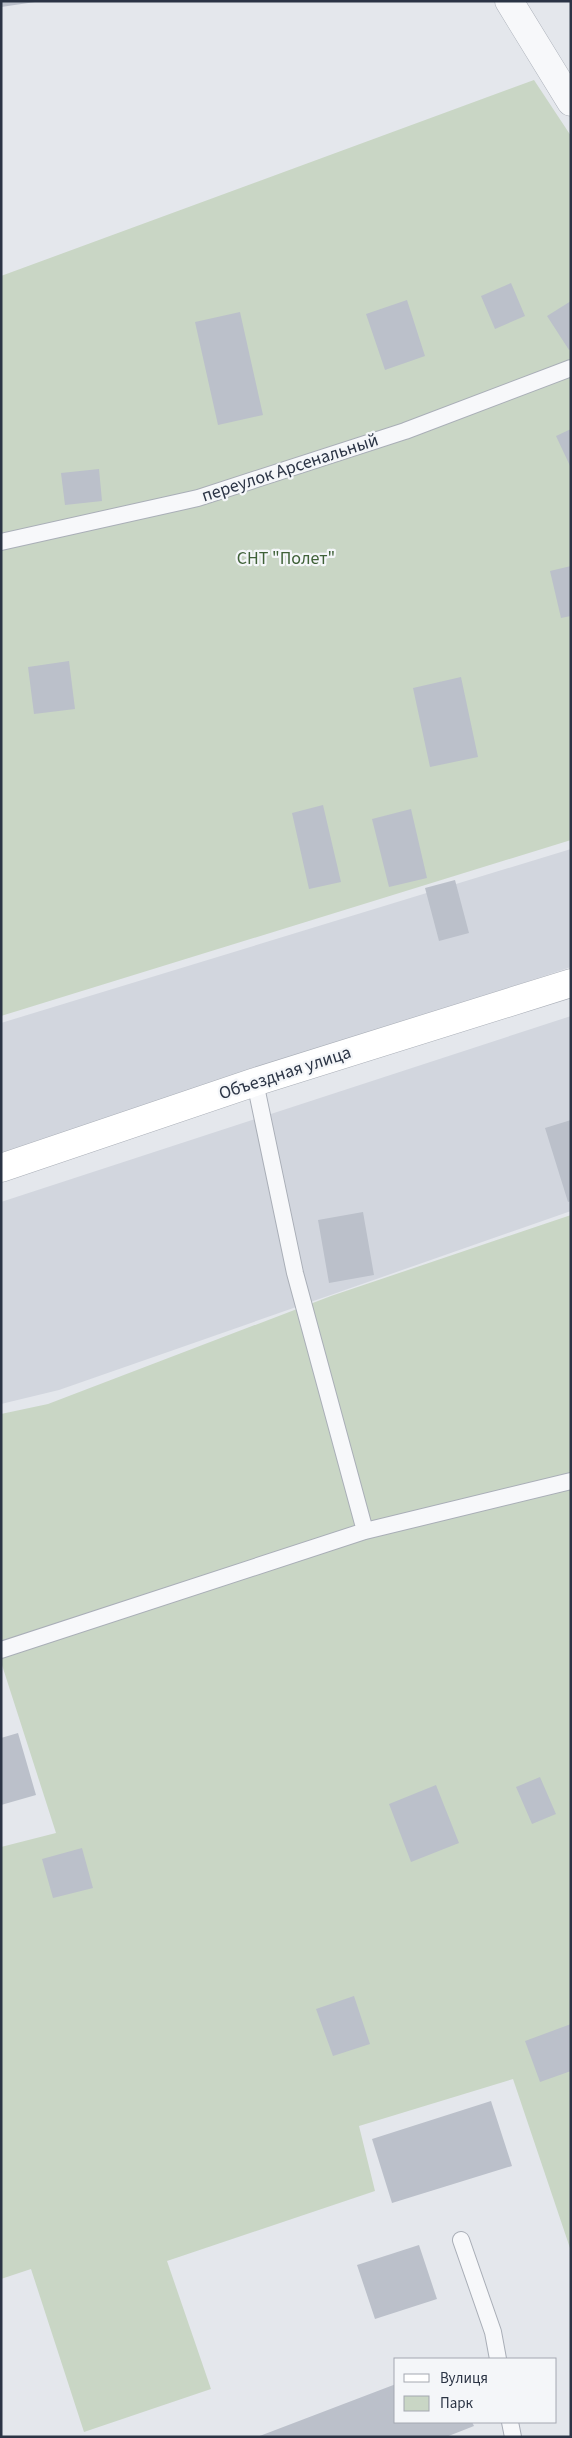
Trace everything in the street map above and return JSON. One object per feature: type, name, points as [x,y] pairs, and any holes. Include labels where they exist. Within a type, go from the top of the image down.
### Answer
[{"type":"main road","name":"Объездная улица","points":[[1,1168],[255,1082],[571,982]]},
{"type":"street","points":[[509,1],[571,102]]},
{"type":"lane","name":"переулок Арсенальный","points":[[1,542],[198,498],[404,431],[571,368]]},
{"type":"lane","points":[[255,1082],[295,1273],[365,1531]]},
{"type":"lane","points":[[1,1650],[365,1531],[571,1481]]},
{"type":"lane","points":[[461,2240],[493,2332],[498,2358]]},
{"type":"lane","points":[[510,2423],[513,2437]]},
{"type":"shaded area","points":[[571,849],[571,967],[1,1156],[1,1023]]},
{"type":"shaded area","points":[[571,1016],[571,1211],[59,1390],[1,1404],[1,1202]]},
{"type":"green space","name":"СНТ \"Полет\"","points":[[534,80],[571,136],[571,840],[1,1016],[1,276]]},
{"type":"green space","points":[[571,1215],[571,2251],[513,2079],[359,2126],[375,2191],[167,2261],[211,2389],[84,2432],[31,2269],[1,2279],[1,1847],[56,1833],[1,1662],[1,1414],[48,1404],[331,1296]]},
{"type":"building","points":[[1,1],[35,1],[35,2],[1,7]]},
{"type":"building","points":[[511,283],[525,316],[495,329],[481,296]]},
{"type":"building","points":[[407,300],[425,356],[385,370],[366,314]]},
{"type":"building","points":[[571,301],[571,349],[569,350],[547,316]]},
{"type":"building","points":[[240,312],[263,415],[218,425],[195,322]]},
{"type":"building","points":[[571,429],[571,468],[556,436]]},
{"type":"building","points":[[99,469],[102,501],[65,505],[61,473]]},
{"type":"building","points":[[571,566],[571,616],[561,618],[550,571]]},
{"type":"building","points":[[69,661],[75,709],[34,714],[28,667]]},
{"type":"building","points":[[461,677],[478,757],[430,767],[413,688]]},
{"type":"building","points":[[323,805],[341,882],[309,889],[292,813]]},
{"type":"building","points":[[411,809],[427,878],[389,887],[372,819]]},
{"type":"building","points":[[455,880],[469,933],[439,941],[425,888]]},
{"type":"building","points":[[571,1120],[571,1201],[568,1202],[545,1128]]},
{"type":"building","points":[[363,1212],[374,1275],[329,1283],[318,1220]]},
{"type":"building","points":[[18,1733],[36,1795],[1,1805],[1,1738]]},
{"type":"building","points":[[540,1777],[556,1814],[532,1824],[516,1787]]},
{"type":"building","points":[[436,1785],[459,1843],[411,1862],[389,1804]]},
{"type":"building","points":[[82,1848],[93,1888],[53,1898],[42,1859]]},
{"type":"building","points":[[354,1996],[370,2044],[333,2056],[316,2009]]},
{"type":"building","points":[[571,2024],[571,2071],[540,2082],[525,2041]]},
{"type":"building","points":[[491,2101],[512,2166],[392,2203],[372,2139]]},
{"type":"building","points":[[419,2245],[437,2299],[375,2319],[357,2265]]},
{"type":"building","points":[[394,2385],[394,2423],[472,2423],[474,2426],[446,2437],[257,2437]]}]
